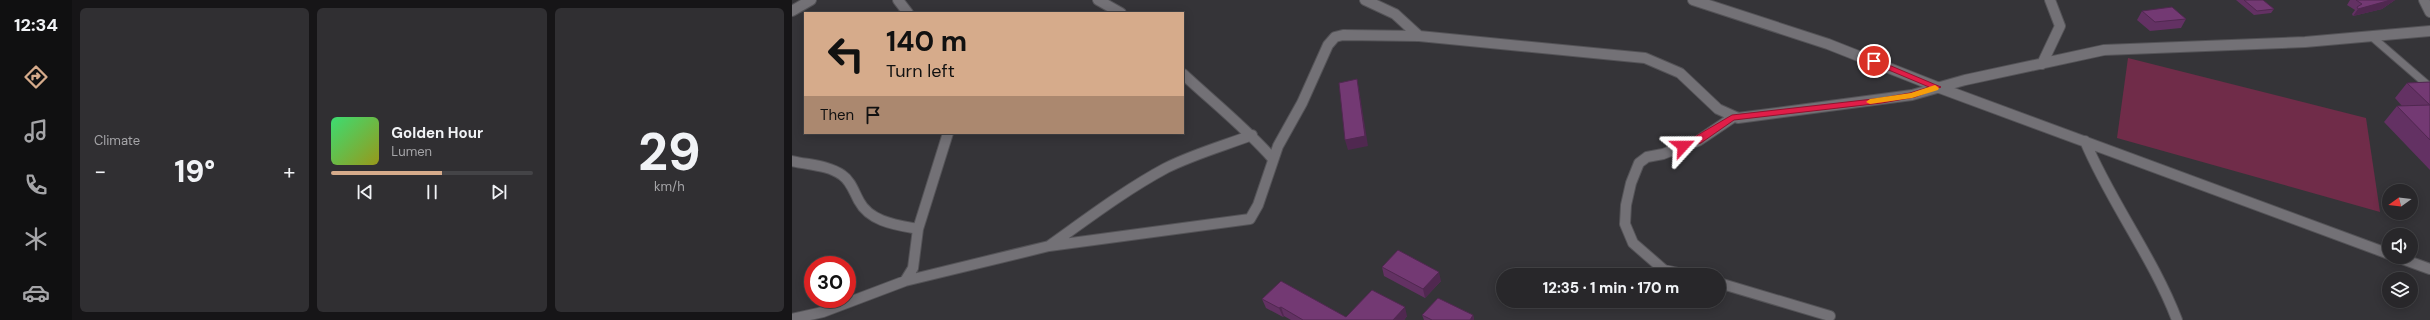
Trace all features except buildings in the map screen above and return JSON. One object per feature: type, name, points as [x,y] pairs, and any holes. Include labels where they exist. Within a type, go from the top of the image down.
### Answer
[{"type":"street","points":[[792,11],[811,0]]},
{"type":"street","points":[[898,0],[907,12]]},
{"type":"street","points":[[1098,0],[1119,12]]},
{"type":"street","points":[[1365,0],[1383,8],[1403,20],[1419,36]]},
{"type":"street","points":[[1693,0],[1828,44],[1937,87],[2382,251]]},
{"type":"street","points":[[2042,64],[2060,26],[2057,14],[2050,4],[2050,0]]},
{"type":"street","points":[[2424,0],[2430,12]]},
{"type":"street","points":[[1662,268],[1633,243],[1625,224],[1626,205],[1631,183],[1639,163],[1647,157],[1663,154],[1698,140],[1714,128],[1732,118],[1912,96],[1937,87],[2104,50],[2277,44],[2430,31]]},
{"type":"street","points":[[792,319],[823,312],[905,281],[1049,246],[1250,219],[1258,205],[1273,159],[1302,103],[1330,40],[1343,35],[1419,36],[1645,58],[1658,62],[1690,81],[1723,115],[1732,118]]},
{"type":"street","points":[[1184,75],[1229,117],[1252,135],[1273,159]]},
{"type":"street","points":[[905,281],[913,268],[918,229],[948,134]]},
{"type":"street","points":[[1049,246],[1117,199],[1167,168],[1206,150],[1252,135]]},
{"type":"street","points":[[2085,141],[2099,175],[2153,266],[2169,299],[2177,320]]},
{"type":"street","points":[[792,161],[833,170],[843,175],[848,179],[864,208],[884,221],[918,229]]},
{"type":"street","points":[[2416,264],[2430,269]]},
{"type":"street","points":[[1726,285],[1830,316]]},
{"type":"lane","points":[[2372,36],[2430,87]]},
{"type":"shaded area","points":[[2128,58],[2366,118],[2380,212],[2117,138]]},
{"type":"slow traffic","points":[[1870,102],[1912,96],[1935,88]]},
{"type":"route","points":[[1683,146],[1698,140],[1714,128],[1732,118],[1912,96],[1937,87],[1874,61]]}]
